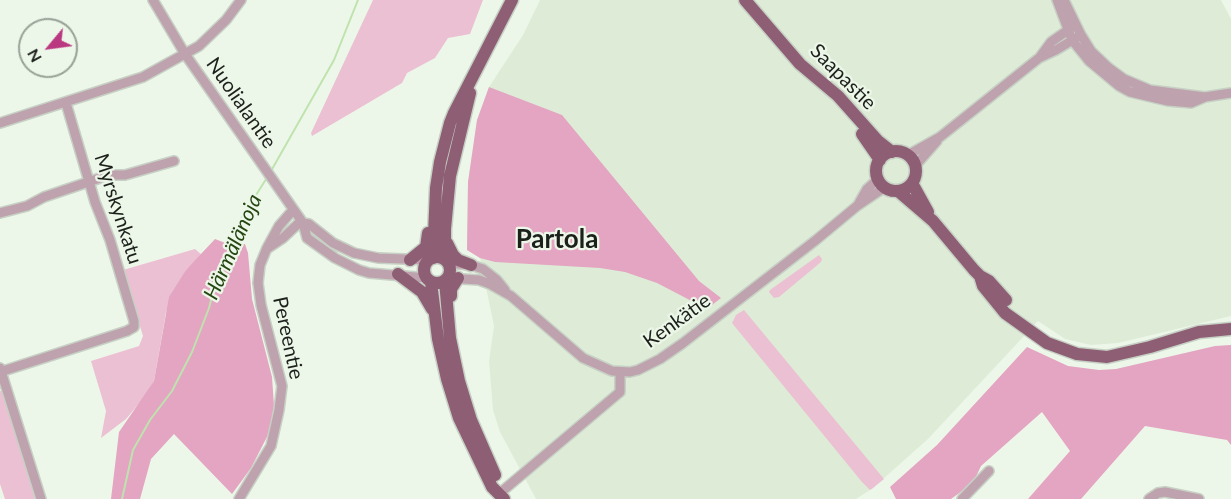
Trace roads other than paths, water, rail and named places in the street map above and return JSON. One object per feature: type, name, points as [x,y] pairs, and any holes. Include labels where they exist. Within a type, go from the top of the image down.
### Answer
[{"type":"main road","points":[[502,496],[498,481],[471,420],[459,381],[450,338],[454,333],[450,270],[439,260],[435,210],[440,162],[454,113],[512,0]]},
{"type":"main road","name":"Saapastie","points":[[745,0],[801,64],[837,96],[892,152]]},
{"type":"main road","name":"Saapastie","points":[[768,28],[773,42],[789,61],[810,83],[841,109],[880,160]]},
{"type":"main road","points":[[473,79],[450,176],[446,240],[439,260],[424,270],[429,280],[442,361],[459,418],[492,487],[502,496]]},
{"type":"main road","points":[[898,191],[912,183],[915,178],[912,161],[904,153],[892,152],[880,160],[876,171],[881,183],[898,191],[933,221],[980,276],[989,280],[1011,307],[1019,321],[1031,332],[1055,347],[1096,357],[1123,354],[1199,332],[1231,329]]},
{"type":"main road","points":[[912,183],[933,221]]},
{"type":"main road","points":[[410,260],[426,247],[429,218],[435,210]]},
{"type":"main road","points":[[446,240],[453,255],[458,260],[471,265]]},
{"type":"main road","points":[[398,274],[422,292],[434,313]]},
{"type":"main road","points":[[429,280],[437,283],[450,279]]},
{"type":"street","name":"Nuolialantie","points":[[153,0],[185,54],[302,222],[307,238],[352,267],[369,273],[398,274],[429,280]]},
{"type":"street","points":[[0,123],[143,77],[185,54],[206,39],[226,20],[241,0]]},
{"type":"street","points":[[1057,0],[1072,27]]},
{"type":"street","points":[[1064,0],[1076,37],[1095,67],[1119,86],[1130,92],[1168,101],[1191,103],[1205,97],[1231,93]]},
{"type":"street","points":[[1039,58],[1051,42],[1072,27]]},
{"type":"street","points":[[912,161],[1039,58],[1076,37]]},
{"type":"street","name":"Myrskynkatu","points":[[0,371],[134,327],[114,252],[66,103]]},
{"type":"street","points":[[0,213],[27,206],[44,197],[112,175],[125,175],[174,161]]},
{"type":"street","name":"Kenkätie","points":[[620,373],[639,370],[683,343],[857,206],[867,189],[881,183]]},
{"type":"street","name":"Pereentie","points":[[239,499],[271,446],[279,410],[282,386],[261,305],[258,283],[260,265],[267,248],[279,226],[293,210]]},
{"type":"street","name":"Nuolialantie","points":[[302,222],[309,224],[333,243],[354,253],[378,258],[439,260]]},
{"type":"street","points":[[267,248],[302,222]]},
{"type":"street","points":[[439,260],[471,265],[489,273],[511,296],[583,358],[620,373],[620,392],[502,496]]},
{"type":"street","points":[[450,279],[486,282],[511,296]]},
{"type":"street","points":[[0,371],[41,499]]},
{"type":"street","points":[[962,499],[989,471]]},
{"type":"street","points":[[1149,499],[1158,493],[1165,492],[1199,499]]},
{"type":"waterway","name":"Härmälänoja","points":[[271,171],[334,60],[358,0]]},
{"type":"waterway","name":"Härmälänoja","points":[[122,499],[133,450],[150,420],[172,391],[192,352],[209,308],[216,281],[238,239],[241,219],[268,176]]},
{"type":"district","name":"Partola","points":[[557,240]]}]
